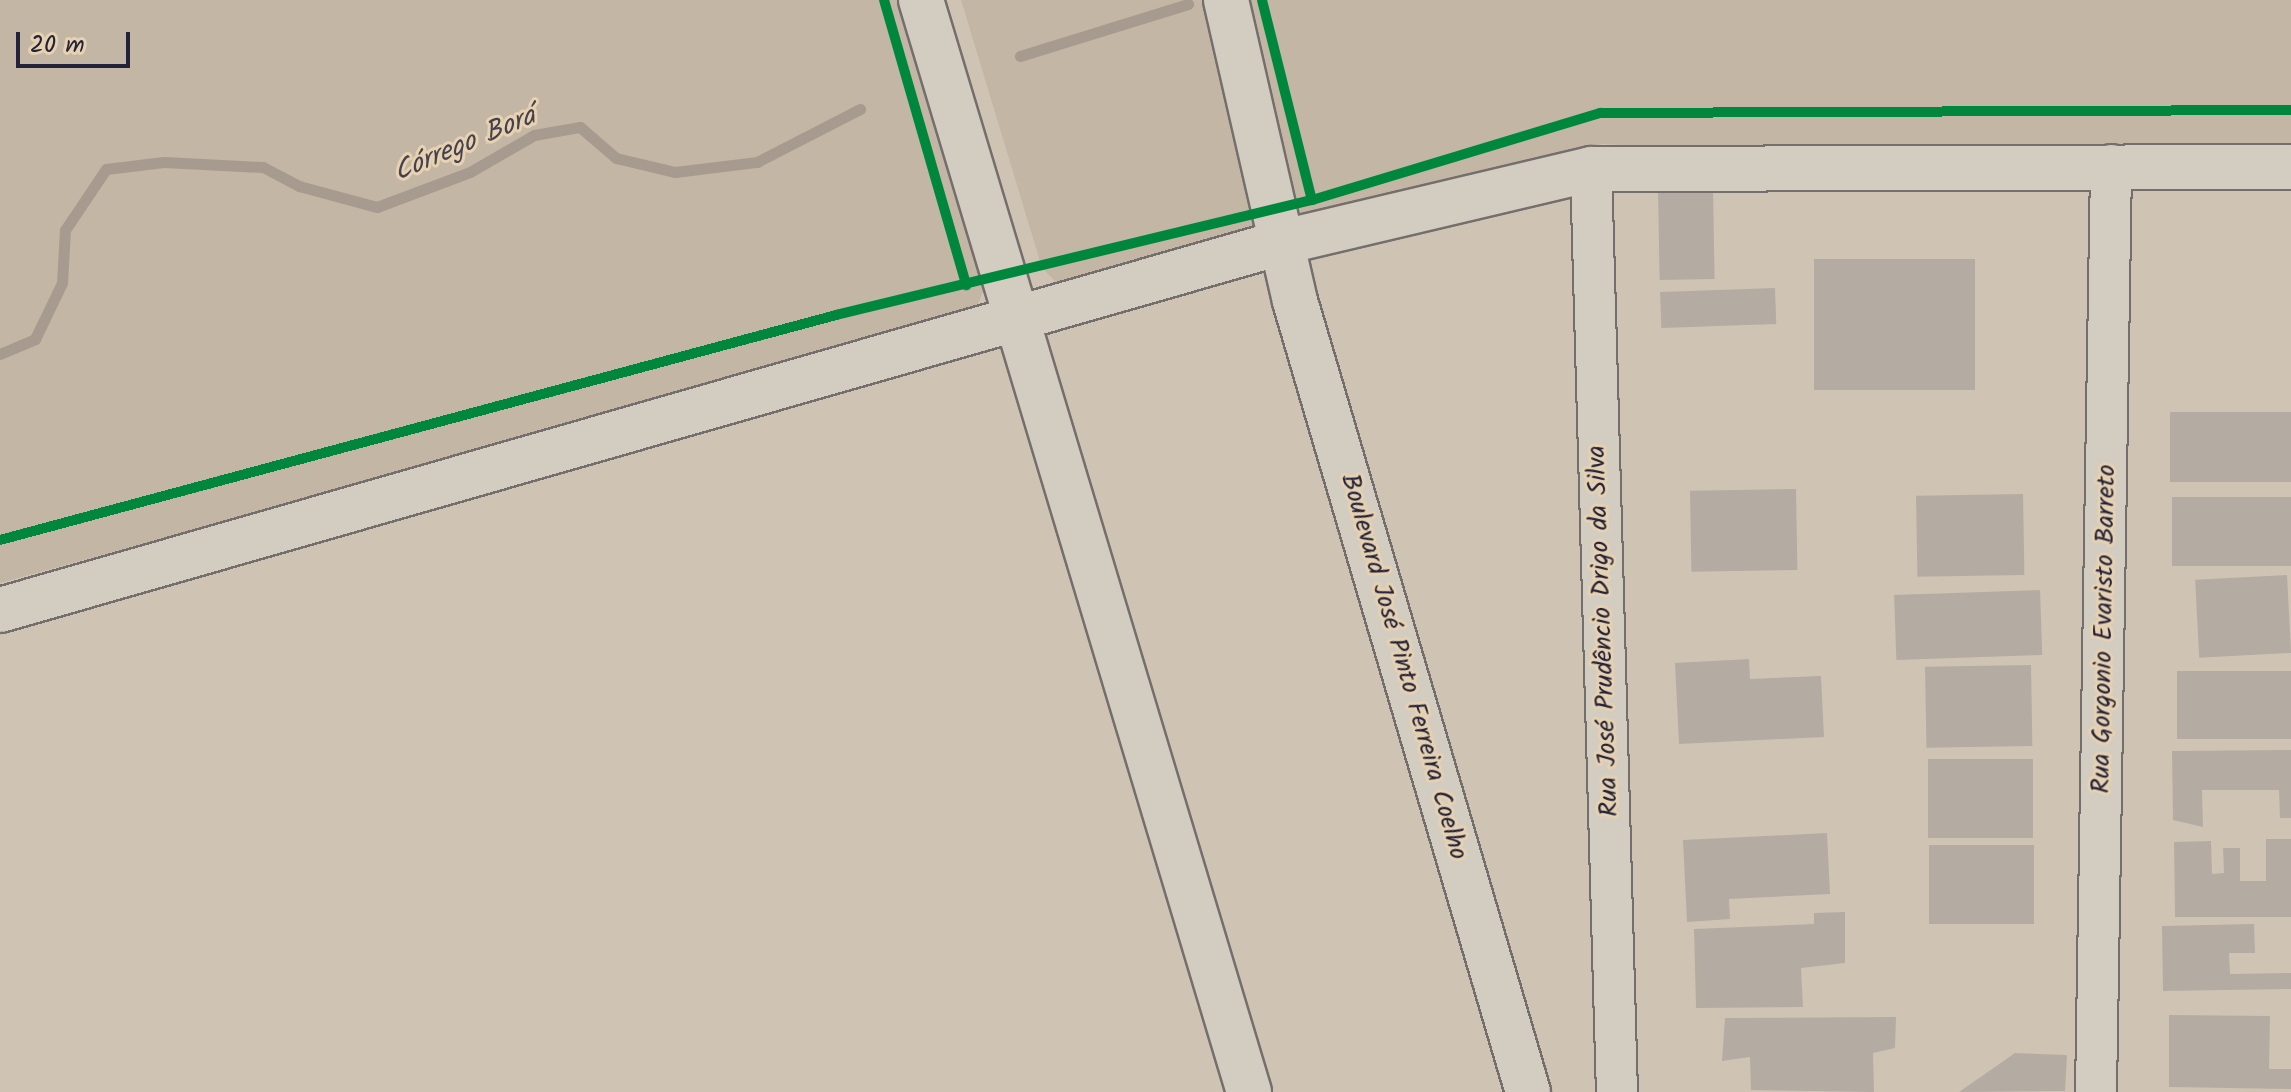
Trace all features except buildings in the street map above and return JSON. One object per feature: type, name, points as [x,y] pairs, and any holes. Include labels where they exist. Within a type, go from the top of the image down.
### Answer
[{"type":"main road","points":[[921,0],[1005,264],[1017,320],[1249,1092]]},
{"type":"main road","name":"Boulevard José Pinto Ferreira Coelho","points":[[1226,0],[1295,301],[1528,1092]]},
{"type":"main road","points":[[0,610],[1283,242],[1591,169],[2111,165],[2291,167]]},
{"type":"street","name":"Rua Gorgonio Evaristo Barreto","points":[[2096,1092],[2111,165]]},
{"type":"street","name":"Rua José Prudêncio Drigo da Silva","points":[[1591,169],[1617,1092]]},
{"type":"shaded area","points":[[0,0],[905,0],[982,257],[984,289],[976,309],[937,326],[0,583]]},
{"type":"shaded area","points":[[961,0],[2291,0],[2291,146],[1696,149],[1603,144],[1312,215],[1076,286],[1057,283],[1042,268]]},
{"type":"waterway","name":"Córrego Borá","points":[[1020,56],[1188,4]]},
{"type":"waterway","name":"Córrego Borá","points":[[0,354],[35,339],[62,283],[65,230],[106,169],[164,162],[263,167],[299,186],[377,207],[470,172],[534,135],[580,127],[616,158],[675,172],[757,162],[860,109]]},
{"type":"cycle path","points":[[884,0],[966,285]]},
{"type":"cycle path","points":[[1262,0],[1312,200],[1600,113],[2291,110]]},
{"type":"cycle path","points":[[0,540],[836,315],[1312,200]]}]
